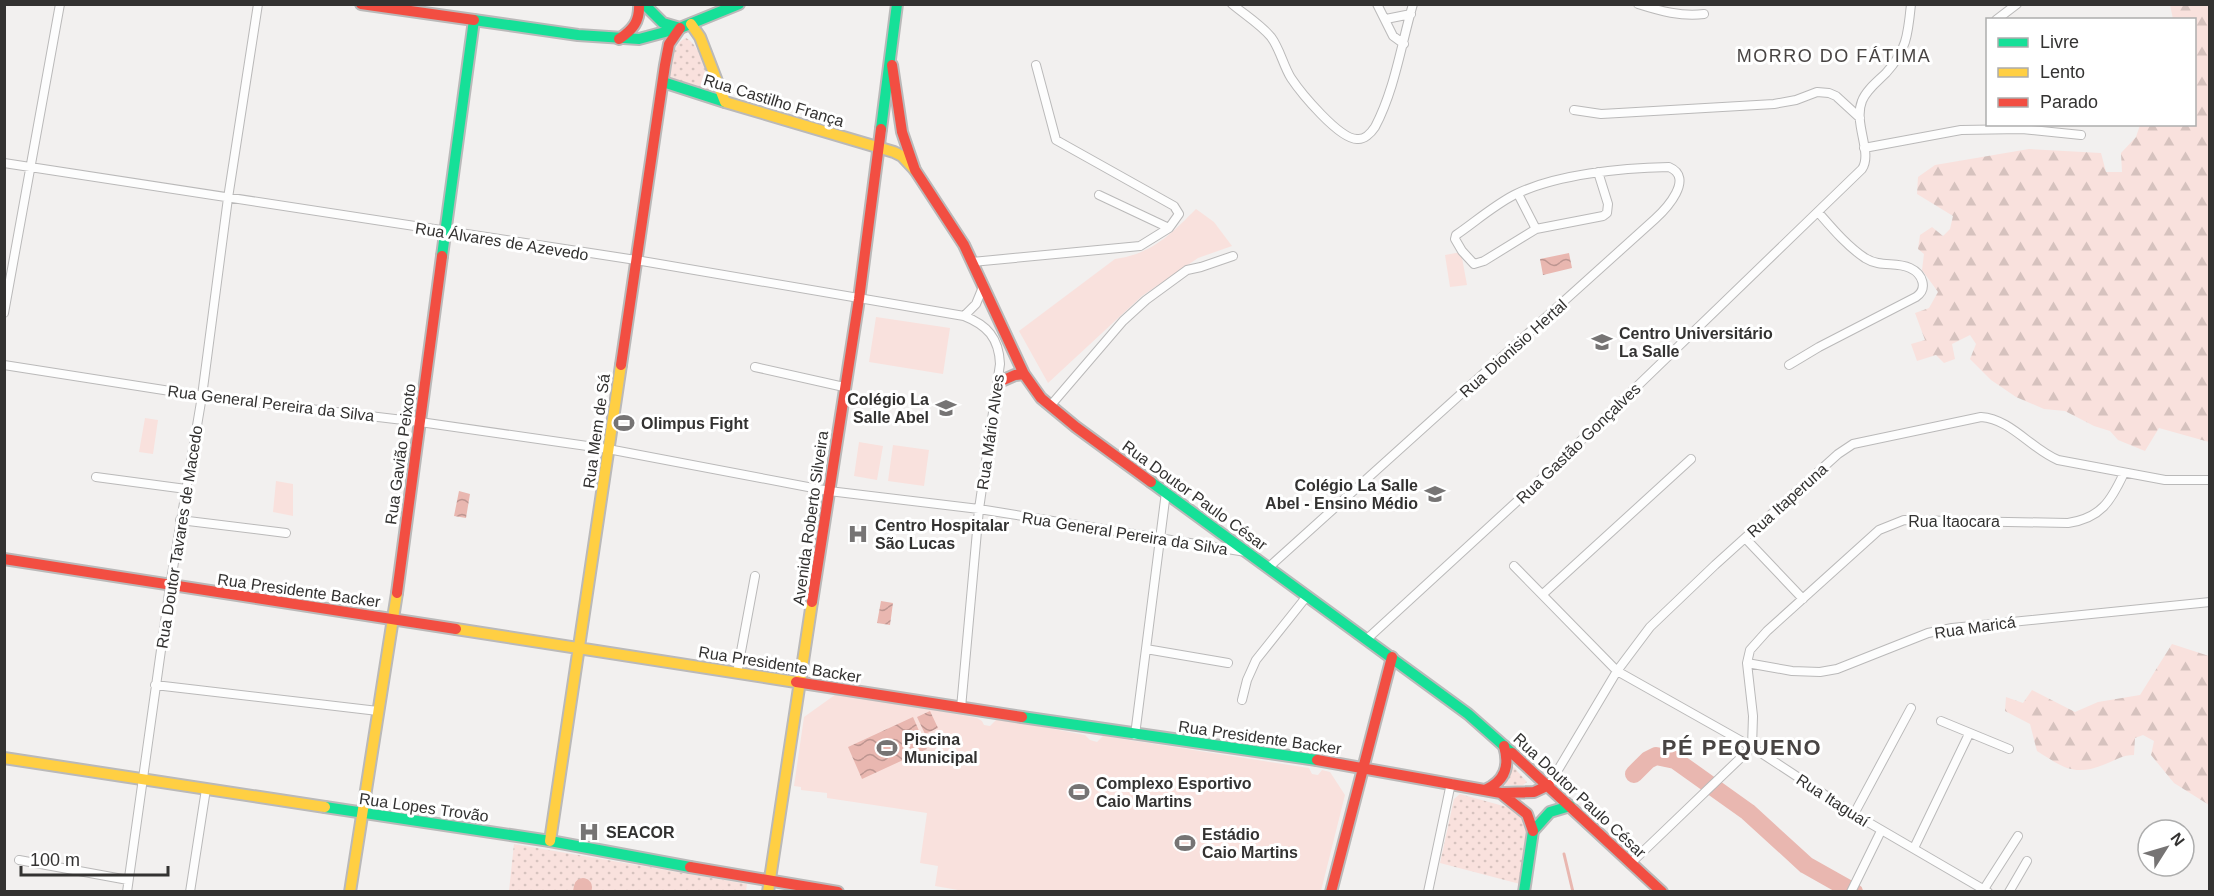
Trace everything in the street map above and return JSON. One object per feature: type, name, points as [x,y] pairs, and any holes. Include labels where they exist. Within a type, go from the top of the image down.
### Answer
[{"type":"main road","points":[[361,4],[619,39],[639,39],[685,26],[739,4]]},
{"type":"main road","points":[[619,39],[636,25],[640,14],[639,4]]},
{"type":"main road","points":[[644,4],[663,23],[685,26],[700,37],[725,102]]},
{"type":"main road","name":"Rua Doutor Paulo César","points":[[897,4],[891,55],[897,111],[906,146],[915,170],[964,245],[1024,374],[1038,394],[1076,427],[1468,714],[1549,785],[1631,863],[1651,886],[1662,891]]},
{"type":"main road","name":"Rua Gavião Peixoto","points":[[350,891],[360,813],[393,619],[474,20]]},
{"type":"main road","name":"Rua Mem de Sá","points":[[550,841],[669,44],[685,26]]},
{"type":"main road","name":"Avenida Roberto Silveira","points":[[768,891],[859,299],[891,55]]},
{"type":"main road","name":"Rua Castilho França","points":[[663,82],[902,156],[915,170]]},
{"type":"main road","points":[[999,382],[1024,374]]},
{"type":"main road","name":"Rua Presidente Backer","points":[[4,559],[1135,735],[1364,768],[1500,793],[1534,792],[1549,785]]},
{"type":"main road","points":[[1331,891],[1392,657]]},
{"type":"main road","points":[[1485,790],[1496,785],[1504,776],[1508,763],[1504,746]]},
{"type":"main road","name":"Rua Lopes Trovão","points":[[4,758],[550,841],[706,870],[838,891]]},
{"type":"main road","points":[[1500,793],[1516,803],[1527,814],[1533,831],[1524,891]]},
{"type":"main road","points":[[1533,831],[1550,812],[1570,806]]},
{"type":"street","points":[[4,313],[60,4]]},
{"type":"street","name":"Rua Doutor Tavares de Macedo","points":[[127,891],[144,780],[155,685],[180,520],[202,396],[228,198],[258,4]]},
{"type":"street","points":[[1232,4],[1268,34],[1275,43],[1290,76],[1302,93],[1330,123],[1355,140],[1362,139],[1375,127],[1398,67],[1413,4]]},
{"type":"street","points":[[1377,4],[1393,36],[1404,44]]},
{"type":"street","points":[[1638,4],[1676,14],[1692,16],[1704,14]]},
{"type":"street","name":"Rua Gastão Gonçalves","points":[[1367,639],[1537,483],[1862,169],[1867,156],[1860,118],[1864,98],[1903,50],[1908,35],[1911,4]]},
{"type":"street","points":[[1999,18],[2017,4]]},
{"type":"street","points":[[1386,19],[1411,14]]},
{"type":"street","points":[[972,262],[1140,246],[1169,228],[1179,214],[1174,206],[1056,140],[1036,65]]},
{"type":"street","points":[[1574,110],[1601,114],[1774,104],[1823,92],[1836,96],[1860,118]]},
{"type":"street","points":[[1864,148],[1961,130],[2022,129],[2081,135]]},
{"type":"street","name":"Rua Álvares de Azevedo","points":[[4,163],[636,261],[964,316]]},
{"type":"street","name":"Rua Dionisio Hertal","points":[[1269,567],[1649,225],[1670,205],[1678,188],[1679,177],[1674,169],[1669,167],[1598,172],[1539,185],[1503,201],[1456,235],[1455,239],[1474,264],[1484,261],[1536,229],[1582,221],[1607,213],[1608,204],[1598,172]]},
{"type":"street","points":[[1518,194],[1536,229]]},
{"type":"street","points":[[1099,195],[1169,228]]},
{"type":"street","points":[[1789,364],[1916,297],[1922,293],[1924,287],[1919,275],[1911,268],[1880,265],[1863,257],[1818,212]]},
{"type":"street","points":[[1051,405],[1123,321],[1146,300],[1187,270],[1233,256]]},
{"type":"street","points":[[964,316],[976,304],[983,287]]},
{"type":"street","name":"Rua Mário Alves","points":[[961,708],[979,509],[999,382],[1000,356],[992,334],[985,326],[964,316]]},
{"type":"street","name":"Rua General Pereira da Silva","points":[[4,364],[202,396],[420,422],[608,449],[829,491],[979,509],[1248,552]]},
{"type":"street","points":[[755,367],[844,387]]},
{"type":"street","name":"Rua Itaperuna","points":[[1549,785],[1617,671],[1661,614],[1847,447],[1863,441],[1981,417],[1996,419],[2049,456],[2124,473]]},
{"type":"street","points":[[1542,594],[1691,459]]},
{"type":"street","points":[[2124,473],[2165,480],[2210,480]]},
{"type":"street","name":"Rua Itaocara","points":[[1747,663],[1750,650],[1756,641],[1879,530],[1888,525],[1904,520],[2068,523],[2083,520],[2101,510],[2108,502],[2124,473]]},
{"type":"street","points":[[96,477],[186,489]]},
{"type":"street","points":[[1135,735],[1166,492]]},
{"type":"street","points":[[180,520],[286,533]]},
{"type":"street","points":[[1745,538],[1803,599]]},
{"type":"street","name":"Rua Itaguaí","points":[[1514,566],[1617,671],[1752,747],[1881,831],[1986,890]]},
{"type":"street","points":[[737,672],[755,576]]},
{"type":"street","points":[[1242,700],[1247,680],[1256,660],[1307,596]]},
{"type":"street","name":"Rua Maricá","points":[[1747,663],[1792,671],[1820,672],[1837,669],[1929,633],[1952,628],[2210,602]]},
{"type":"street","points":[[1146,649],[1227,663]]},
{"type":"street","points":[[1631,863],[1752,747],[1753,716],[1747,663]]},
{"type":"street","points":[[155,685],[378,711]]},
{"type":"street","points":[[1854,814],[1911,708]]},
{"type":"street","points":[[1941,721],[2009,749]]},
{"type":"street","points":[[1914,848],[1969,734]]},
{"type":"street","points":[[1428,891],[1451,783]]},
{"type":"street","points":[[190,891],[206,789]]},
{"type":"street","points":[[1852,889],[1881,831]]},
{"type":"street","points":[[1986,890],[2018,836]]},
{"type":"street","points":[[19,860],[129,880]]},
{"type":"street","points":[[2009,891],[2027,861]]},
{"type":"green space","points":[[2170,5],[2209,5],[2209,442],[2159,428],[2145,451],[2118,440],[2110,431],[2094,426],[2065,411],[2044,409],[2016,397],[1991,380],[1970,359],[1976,344],[1970,335],[1952,344],[1955,359],[1944,363],[1936,355],[1917,361],[1911,344],[1925,340],[1915,313],[1929,308],[1938,292],[1922,270],[1924,254],[1918,249],[1920,235],[1932,227],[1943,236],[1950,229],[1953,216],[1917,194],[1918,177],[1935,165],[2029,149],[2101,153],[2106,172],[2122,172],[2121,153],[2136,137],[2140,126],[2196,126],[2196,18],[2173,18]]},
{"type":"green space","points":[[686,38],[691,41],[698,52],[711,89],[674,80],[670,76],[675,49]]},
{"type":"green space","points":[[1196,209],[1214,222],[1232,246],[1198,258],[1142,296],[1048,383],[1019,331],[1115,259],[1150,248],[1178,227]]},
{"type":"green space","points":[[1461,252],[1467,285],[1450,287],[1445,255]]},
{"type":"green space","points":[[876,317],[950,328],[943,374],[869,362]]},
{"type":"green space","points":[[145,418],[158,420],[153,454],[139,452]]},
{"type":"green space","points":[[859,442],[883,446],[877,480],[854,476]]},
{"type":"green space","points":[[893,445],[929,450],[924,486],[888,481]]},
{"type":"green space","points":[[276,481],[293,484],[293,516],[273,512]]},
{"type":"green space","points":[[2172,644],[2209,656],[2209,805],[2174,783],[2151,755],[2154,741],[2143,735],[2135,738],[2134,755],[2093,768],[2075,770],[2037,751],[2030,724],[2005,711],[2006,697],[2023,703],[2032,690],[2075,712],[2098,702],[2140,695]]},
{"type":"green space","name":"Complexo Esportivo Caio Martins","points":[[839,692],[977,718],[984,725],[990,726],[996,720],[1001,719],[1085,735],[1097,742],[1103,736],[1309,768],[1312,774],[1318,775],[1322,770],[1330,772],[1345,795],[1321,891],[970,892],[935,886],[938,866],[920,863],[927,813],[827,798],[827,793],[801,790],[801,787],[794,786],[804,717]]},
{"type":"green space","points":[[1511,764],[1527,782],[1523,785],[1501,785],[1512,772]]},
{"type":"green space","points":[[1460,794],[1507,807],[1524,821],[1528,837],[1520,884],[1440,863],[1454,799]]},
{"type":"green space","points":[[514,844],[747,884],[746,891],[509,891]]},
{"type":"water","points":[[1569,253],[1572,268],[1543,275],[1540,259]]},
{"type":"water","points":[[459,491],[470,494],[466,518],[454,516]]},
{"type":"water","points":[[881,601],[893,603],[890,625],[877,623]]},
{"type":"water","points":[[930,711],[938,728],[925,734],[917,717]]},
{"type":"water","name":"Piscina Municipal","points":[[913,717],[927,749],[862,779],[848,747]]},
{"type":"waterway","points":[[1634,774],[1648,760],[1656,756],[1675,760],[1748,812],[1806,865],[1854,892]]},
{"type":"waterway","points":[[1564,854],[1573,892]]},
{"type":"waterway","points":[[582,892],[583,887]]},
{"type":"traffic: fast","points":[[644,4],[663,23],[680,28]]},
{"type":"traffic: fast","points":[[442,256],[474,20],[578,35],[639,39],[680,28],[739,4]]},
{"type":"traffic: fast","points":[[881,129],[897,4]]},
{"type":"traffic: fast","points":[[663,82],[725,102]]},
{"type":"traffic: fast","points":[[1151,482],[1468,714],[1512,753]]},
{"type":"traffic: fast","points":[[1022,717],[1317,760]]},
{"type":"traffic: fast","points":[[1524,892],[1533,831],[1550,812],[1570,806]]},
{"type":"traffic: fast","points":[[325,807],[550,841],[690,867]]},
{"type":"traffic: slow","points":[[691,24],[700,37],[725,102],[894,152],[902,156],[915,170]]},
{"type":"traffic: slow","points":[[550,841],[621,365]]},
{"type":"traffic: slow","points":[[350,892],[397,593]]},
{"type":"traffic: slow","points":[[768,892],[812,602]]},
{"type":"traffic: slow","points":[[456,629],[796,682]]},
{"type":"traffic: slow","points":[[4,758],[325,807]]},
{"type":"traffic: jam","points":[[361,4],[474,20]]},
{"type":"traffic: jam","points":[[619,39],[635,24],[639,4]]},
{"type":"traffic: jam","points":[[621,365],[665,65],[669,44],[680,28]]},
{"type":"traffic: jam","points":[[892,65],[902,132],[915,170],[964,245],[1024,374],[1041,398],[1076,427],[1151,482]]},
{"type":"traffic: jam","points":[[812,602],[859,299],[881,129]]},
{"type":"traffic: jam","points":[[397,593],[442,256]]},
{"type":"traffic: jam","points":[[999,382],[1024,374]]},
{"type":"traffic: jam","points":[[4,559],[456,629]]},
{"type":"traffic: jam","points":[[1331,892],[1392,657]]},
{"type":"traffic: jam","points":[[796,682],[1022,717]]},
{"type":"traffic: jam","points":[[1485,790],[1497,782],[1504,772],[1506,766],[1504,746]]},
{"type":"traffic: jam","points":[[1512,753],[1662,892]]},
{"type":"traffic: jam","points":[[1317,760],[1501,793],[1534,792],[1549,785]]},
{"type":"traffic: jam","points":[[1502,794],[1527,814],[1533,831]]},
{"type":"traffic: jam","points":[[690,867],[838,892]]},
{"type":"place","name":"Centro Universitário La Salle","points":[[1602,342]]},
{"type":"place","name":"Colégio La Salle Abel","points":[[946,408]]},
{"type":"place","name":"Olimpus Fight","points":[[624,423]]},
{"type":"place","name":"Colégio La Salle Abel - Ensino Médio","points":[[1435,494]]},
{"type":"place","name":"Centro Hospitalar São Lucas","points":[[858,534]]},
{"type":"place","name":"Piscina Municipal","points":[[887,748]]},
{"type":"place","name":"Complexo Esportivo Caio Martins","points":[[1079,792]]},
{"type":"place","name":"SEACOR","points":[[589,832]]},
{"type":"place","name":"Estádio Caio Martins","points":[[1185,843]]},
{"type":"district","name":"MORRO DO FÁTIMA","points":[[1834,56]]},
{"type":"district","name":"PÉ PEQUENO","points":[[1742,747]]}]
